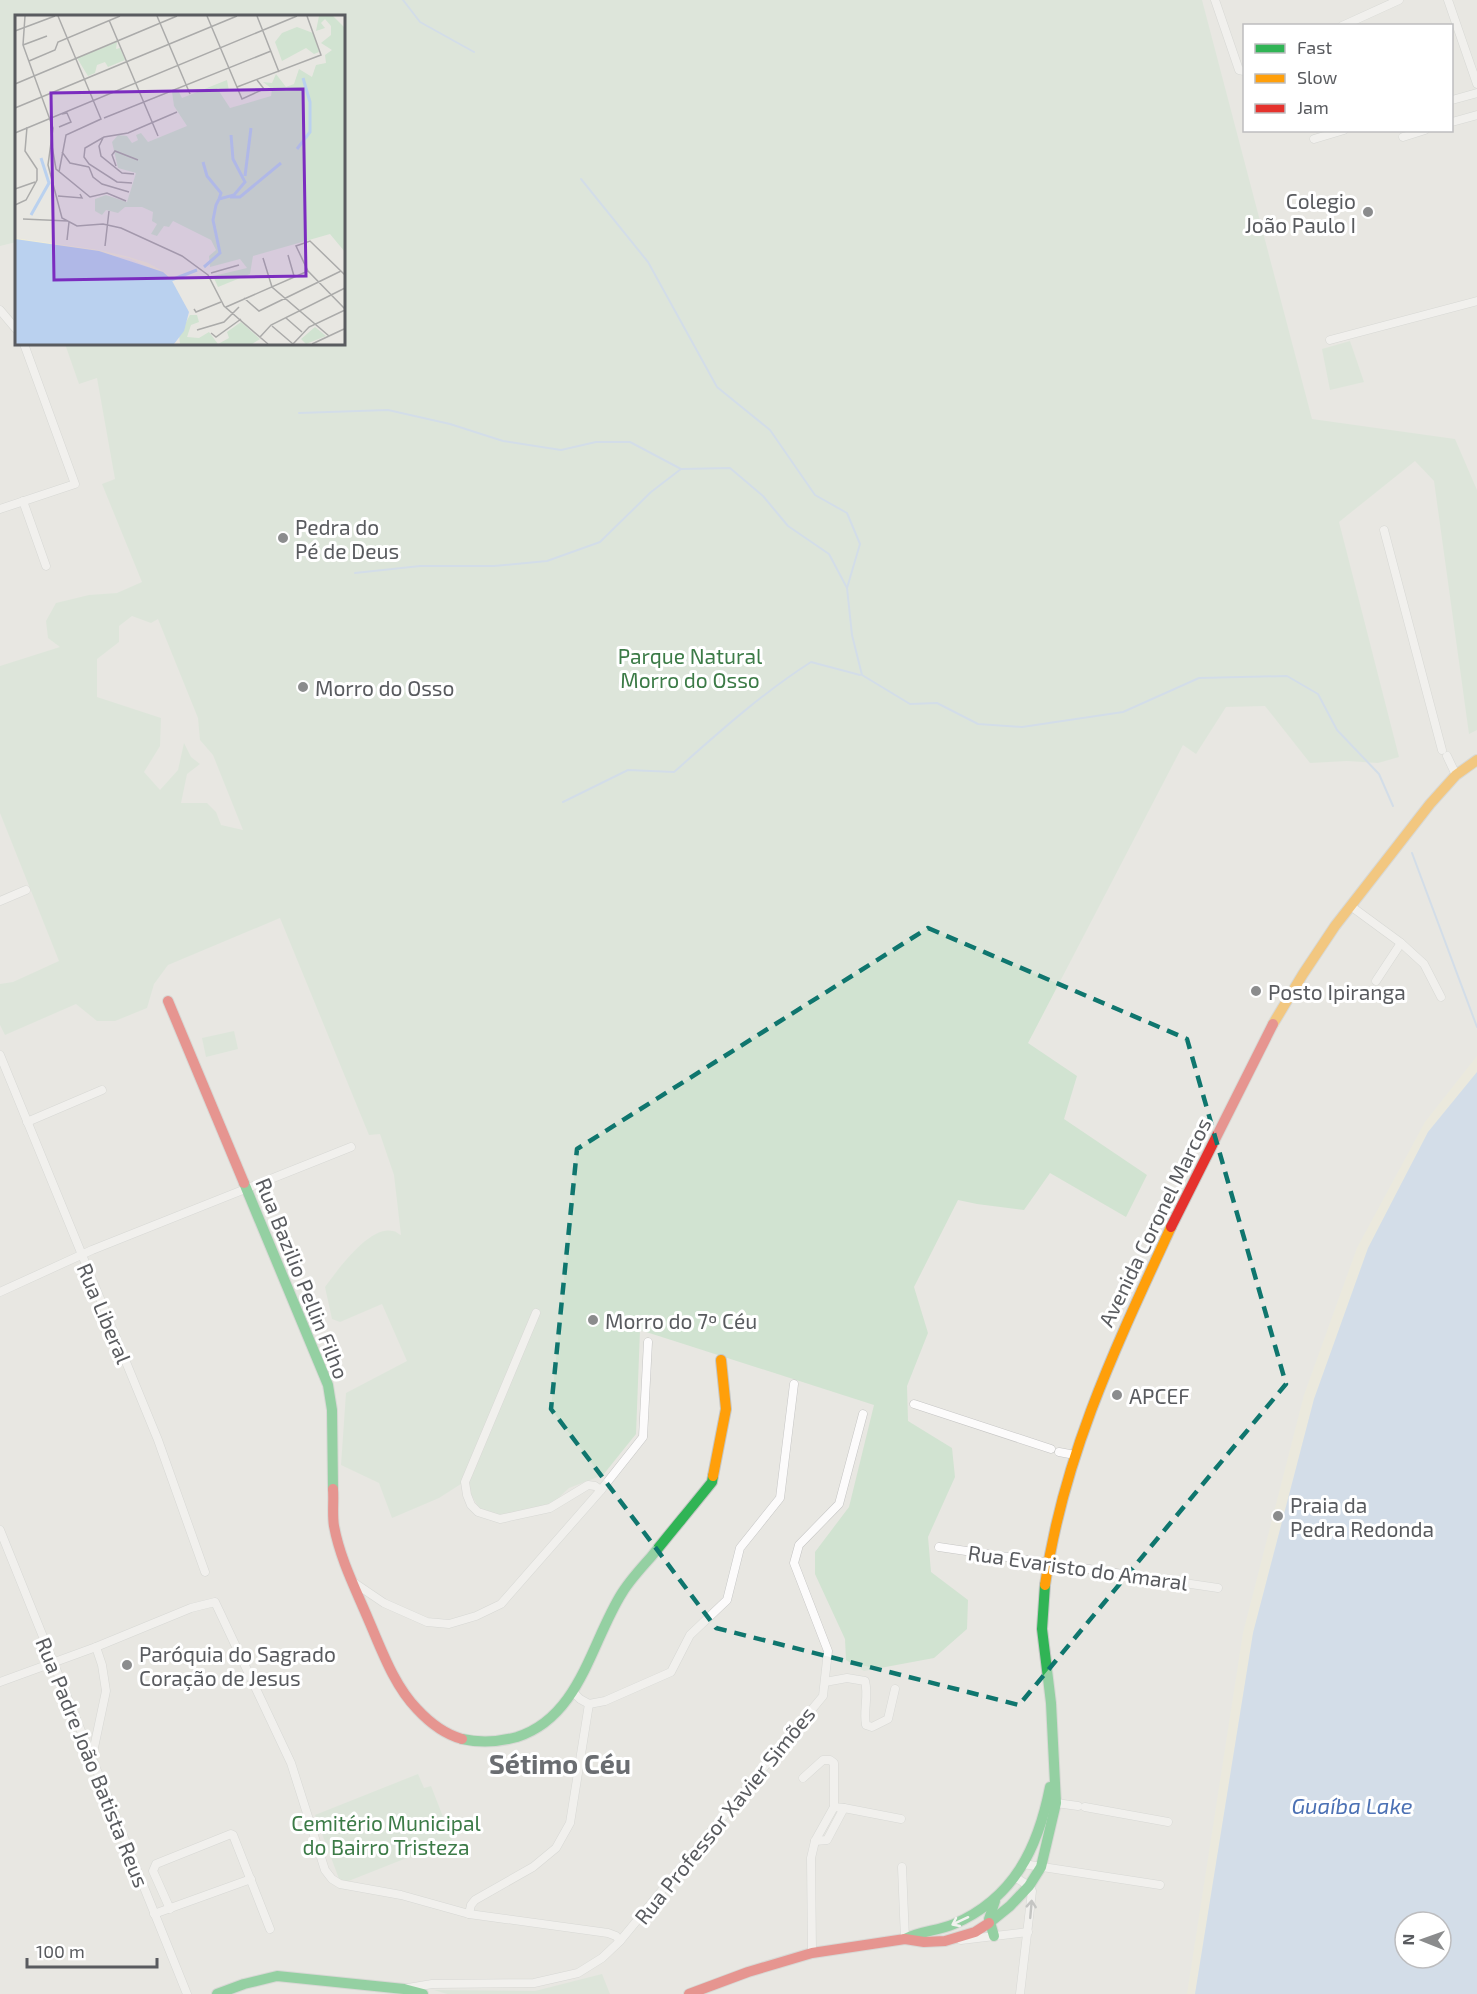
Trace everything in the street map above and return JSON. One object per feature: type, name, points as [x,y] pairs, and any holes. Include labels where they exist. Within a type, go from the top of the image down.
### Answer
[{"type":"main road","name":"Avenida Coronel Marcos","points":[[905,1939],[924,1942],[945,1941],[975,1932],[1010,1906],[1029,1886],[1041,1867],[1056,1803],[1051,1703],[1042,1629],[1043,1598],[1048,1563],[1075,1455],[1095,1396],[1183,1201],[1234,1105],[1271,1028],[1303,974],[1335,926],[1430,804],[1456,775],[1477,760]]},
{"type":"main road","name":"Rua Bazilio Pellin Filho","points":[[168,1000],[328,1385],[332,1410],[334,1524],[337,1541],[351,1581],[394,1680],[422,1716],[436,1728],[461,1740],[489,1742],[512,1739],[536,1731],[555,1715],[573,1692],[622,1592],[712,1482],[726,1408],[722,1360]]},
{"type":"main road","name":"Avenida Coronel Marcos","points":[[905,1939],[913,1934],[953,1924],[972,1915],[1003,1893],[1037,1839],[1054,1773]]},
{"type":"main road","points":[[994,1936],[988,1924],[990,1910],[1003,1893]]},
{"type":"main road","points":[[689,1994],[748,1972],[812,1953],[905,1939]]},
{"type":"main road","points":[[217,1994],[244,1984],[277,1976],[404,1989],[423,1994]]},
{"type":"street","points":[[1215,0],[1242,71]]},
{"type":"street","points":[[1346,24],[1388,2],[1399,0]]},
{"type":"street","points":[[1448,0],[1477,84]]},
{"type":"street","points":[[1453,100],[1477,93]]},
{"type":"street","points":[[1453,123],[1477,115]]},
{"type":"street","points":[[1314,139],[1337,132]]},
{"type":"street","points":[[1403,137],[1419,132]]},
{"type":"street","points":[[1330,340],[1477,301]]},
{"type":"street","points":[[0,310],[15,328]]},
{"type":"street","points":[[0,509],[75,484],[24,345]]},
{"type":"street","points":[[23,501],[46,566]]},
{"type":"street","points":[[1384,530],[1444,753],[1456,775]]},
{"type":"street","points":[[0,901],[26,890]]},
{"type":"street","points":[[1352,907],[1401,943],[1424,964],[1441,997]]},
{"type":"street","points":[[1376,981],[1401,943]]},
{"type":"street","name":"Rua Liberal","points":[[0,1055],[158,1440],[206,1572]]},
{"type":"street","points":[[27,1122],[102,1090]]},
{"type":"street","points":[[0,1292],[81,1255],[351,1147]]},
{"type":"street","points":[[536,1313],[465,1482],[466,1495],[478,1512],[500,1518],[550,1508],[588,1485],[595,1486],[601,1491]]},
{"type":"street","points":[[351,1581],[384,1603],[427,1622],[449,1624],[476,1616],[501,1604],[601,1491],[643,1437],[648,1342]]},
{"type":"street","points":[[573,1692],[589,1704],[605,1701],[671,1672],[690,1635],[727,1600],[740,1548],[780,1496],[794,1384]]},
{"type":"street","points":[[914,1404],[1075,1455]]},
{"type":"street","name":"Rua Professor Xavier Simões","points":[[404,1989],[432,1984],[534,1983],[578,1973],[602,1958],[620,1941],[823,1695],[828,1651],[794,1563],[799,1545],[839,1504],[863,1414]]},
{"type":"street","name":"Rua Padre João Batista Reus","points":[[0,1530],[187,1994]]},
{"type":"street","name":"Rua Evaristo do Amaral","points":[[939,1547],[1218,1588]]},
{"type":"street","points":[[0,1682],[96,1647],[191,1608],[215,1602],[291,1762],[325,1870],[332,1879],[340,1884],[401,1895],[469,1914],[608,1933],[616,1936],[620,1941]]},
{"type":"street","points":[[91,1759],[106,1691],[96,1647]]},
{"type":"street","points":[[825,1682],[848,1678],[865,1681],[867,1689],[864,1714],[866,1725],[872,1727],[888,1719],[895,1689]]},
{"type":"street","points":[[469,1914],[475,1900],[532,1867],[556,1848],[570,1823],[589,1704]]},
{"type":"street","points":[[803,1778],[823,1760],[830,1760],[834,1763],[834,1807],[815,1842],[811,1858],[812,1953]]},
{"type":"street","points":[[1056,1803],[1168,1822]]},
{"type":"street","points":[[834,1807],[901,1819]]},
{"type":"street","points":[[815,1842],[826,1840],[844,1808]]},
{"type":"street","points":[[170,1909],[153,1867],[226,1834],[233,1835],[270,1929]]},
{"type":"street","points":[[1023,1864],[1160,1885]]},
{"type":"street","points":[[902,1867],[905,1939]]},
{"type":"street","points":[[1015,1877],[1029,1886],[1032,1891],[1020,1994]]},
{"type":"street","points":[[154,1914],[251,1879]]},
{"type":"street","points":[[945,1941],[1028,1932]]},
{"type":"highlighted area","points":[[928,928],[1187,1039],[1286,1384],[1019,1705],[716,1628],[551,1409],[577,1149]]},
{"type":"green space","name":"Parque Natural Morro do Osso","points":[[0,0],[1202,0],[1312,419],[1455,439],[1477,490],[1477,730],[1469,734],[1434,481],[1415,461],[1339,522],[1399,757],[1378,763],[1347,761],[1310,763],[1265,706],[1226,707],[1196,754],[1183,745],[1028,1043],[1077,1076],[1064,1119],[1147,1175],[1126,1217],[1050,1173],[1024,1210],[958,1200],[914,1287],[928,1333],[907,1386],[908,1421],[952,1448],[955,1477],[928,1537],[931,1572],[968,1600],[967,1629],[934,1658],[864,1671],[846,1660],[845,1639],[815,1574],[815,1552],[849,1507],[874,1405],[640,1330],[636,1434],[603,1475],[569,1488],[552,1504],[498,1516],[480,1510],[464,1482],[439,1498],[392,1518],[379,1483],[341,1465],[346,1393],[407,1361],[382,1304],[340,1322],[332,1319],[325,1287],[354,1251],[374,1235],[384,1231],[395,1231],[401,1235],[394,1175],[380,1134],[369,1135],[280,918],[168,965],[154,984],[147,1008],[115,1021],[97,1021],[76,1004],[5,1035],[0,1025],[0,984],[13,982],[59,961],[0,813],[0,666],[60,647],[48,638],[46,621],[56,603],[89,595],[117,593],[142,582],[102,484],[115,479],[97,378],[79,384],[65,345],[345,345],[345,15],[15,15],[15,242],[0,246]],"holes":[[[132,616],[151,623],[158,619],[198,718],[200,740],[213,755],[243,830],[221,825],[216,812],[207,803],[181,803],[187,774],[200,764],[191,757],[184,743],[178,770],[160,790],[144,772],[160,746],[161,718],[97,697],[97,659],[119,642],[119,626]]]},
{"type":"green space","points":[[1350,341],[1364,382],[1330,390],[1322,349]]},
{"type":"green space","points":[[234,1031],[238,1049],[206,1057],[202,1038]]},
{"type":"green space","name":"Cemitério Municipal do Bairro Tristeza","points":[[418,1774],[424,1788],[431,1786],[452,1840],[341,1884],[315,1815]]},
{"type":"green space","points":[[602,1974],[610,1994],[447,1994],[434,1990],[535,1991]]},
{"type":"sand","name":"Praia da Pedra Redonda","points":[[1477,1056],[1477,1072],[1428,1132],[1314,1399],[1253,1633],[1195,1994],[1187,1994],[1243,1633],[1304,1395],[1357,1248],[1425,1122]]},
{"type":"water","name":"Guaíba Lake","points":[[1477,1072],[1477,1994],[1195,1994],[1253,1633],[1314,1399],[1368,1248],[1428,1132]]},
{"type":"waterway","points":[[403,0],[420,22],[474,52]]},
{"type":"waterway","points":[[581,179],[648,262],[717,387],[770,430],[815,495],[847,513],[860,544],[847,588]]},
{"type":"waterway","points":[[299,413],[388,410],[450,424],[503,441],[561,450],[596,442],[630,442],[681,469]]},
{"type":"waterway","points":[[355,573],[420,566],[494,566],[547,561],[600,542],[651,492],[681,469],[730,468],[763,496],[788,526],[829,554],[847,588],[852,635],[862,675],[910,704],[937,703],[978,724],[1022,727],[1123,712],[1199,678],[1287,676],[1318,694],[1337,730],[1379,774],[1393,806]]},
{"type":"waterway","points":[[563,802],[628,770],[674,772],[757,701],[811,662],[860,675]]},
{"type":"waterway","points":[[1412,853],[1477,1027]]},
{"type":"traffic: fast","points":[[244,1183],[328,1385],[332,1410],[333,1489]]},
{"type":"traffic: fast","points":[[462,1739],[490,1741],[517,1737],[538,1727],[556,1713],[582,1676],[611,1612],[625,1588],[712,1482],[713,1476]]},
{"type":"traffic: fast","points":[[989,1923],[1029,1886],[1041,1867],[1056,1803],[1051,1703],[1042,1629],[1045,1585]]},
{"type":"traffic: fast","points":[[905,1939],[954,1924],[975,1913],[1008,1885],[1030,1850],[1045,1809],[1050,1787]]},
{"type":"traffic: fast","points":[[994,1936],[989,1919],[995,1901]]},
{"type":"traffic: fast","points":[[217,1994],[244,1984],[277,1976],[404,1989],[423,1994]]},
{"type":"traffic: slow","points":[[1273,1024],[1335,926],[1430,804],[1456,775],[1477,760]]},
{"type":"traffic: slow","points":[[1045,1585],[1053,1537],[1065,1491],[1094,1402],[1171,1227]]},
{"type":"traffic: slow","points":[[713,1476],[726,1409],[721,1360]]},
{"type":"traffic: jam","points":[[168,1001],[244,1183]]},
{"type":"traffic: jam","points":[[1171,1227],[1273,1024]]},
{"type":"traffic: jam","points":[[333,1489],[333,1521],[340,1550],[389,1667],[409,1700],[422,1714],[443,1731],[462,1739]]},
{"type":"traffic: jam","points":[[689,1994],[748,1972],[812,1953],[905,1939],[924,1942],[945,1941],[975,1932],[989,1923]]},
{"type":"place","name":"Colegio João Paulo I","points":[[1368,212]]},
{"type":"place","name":"Pedra do Pé de Deus","points":[[283,538]]},
{"type":"place","name":"Morro do Osso","points":[[303,687]]},
{"type":"place","name":"Posto Ipiranga","points":[[1256,991]]},
{"type":"place","name":"Morro do 7º Céu","points":[[593,1320]]},
{"type":"place","name":"APCEF","points":[[1117,1395]]},
{"type":"place","name":"Praia da Pedra Redonda","points":[[1278,1516]]},
{"type":"place","name":"Paróquia do Sagrado Coração de Jesus","points":[[127,1665]]},
{"type":"district","name":"Sétimo Céu","points":[[560,1763]]}]
